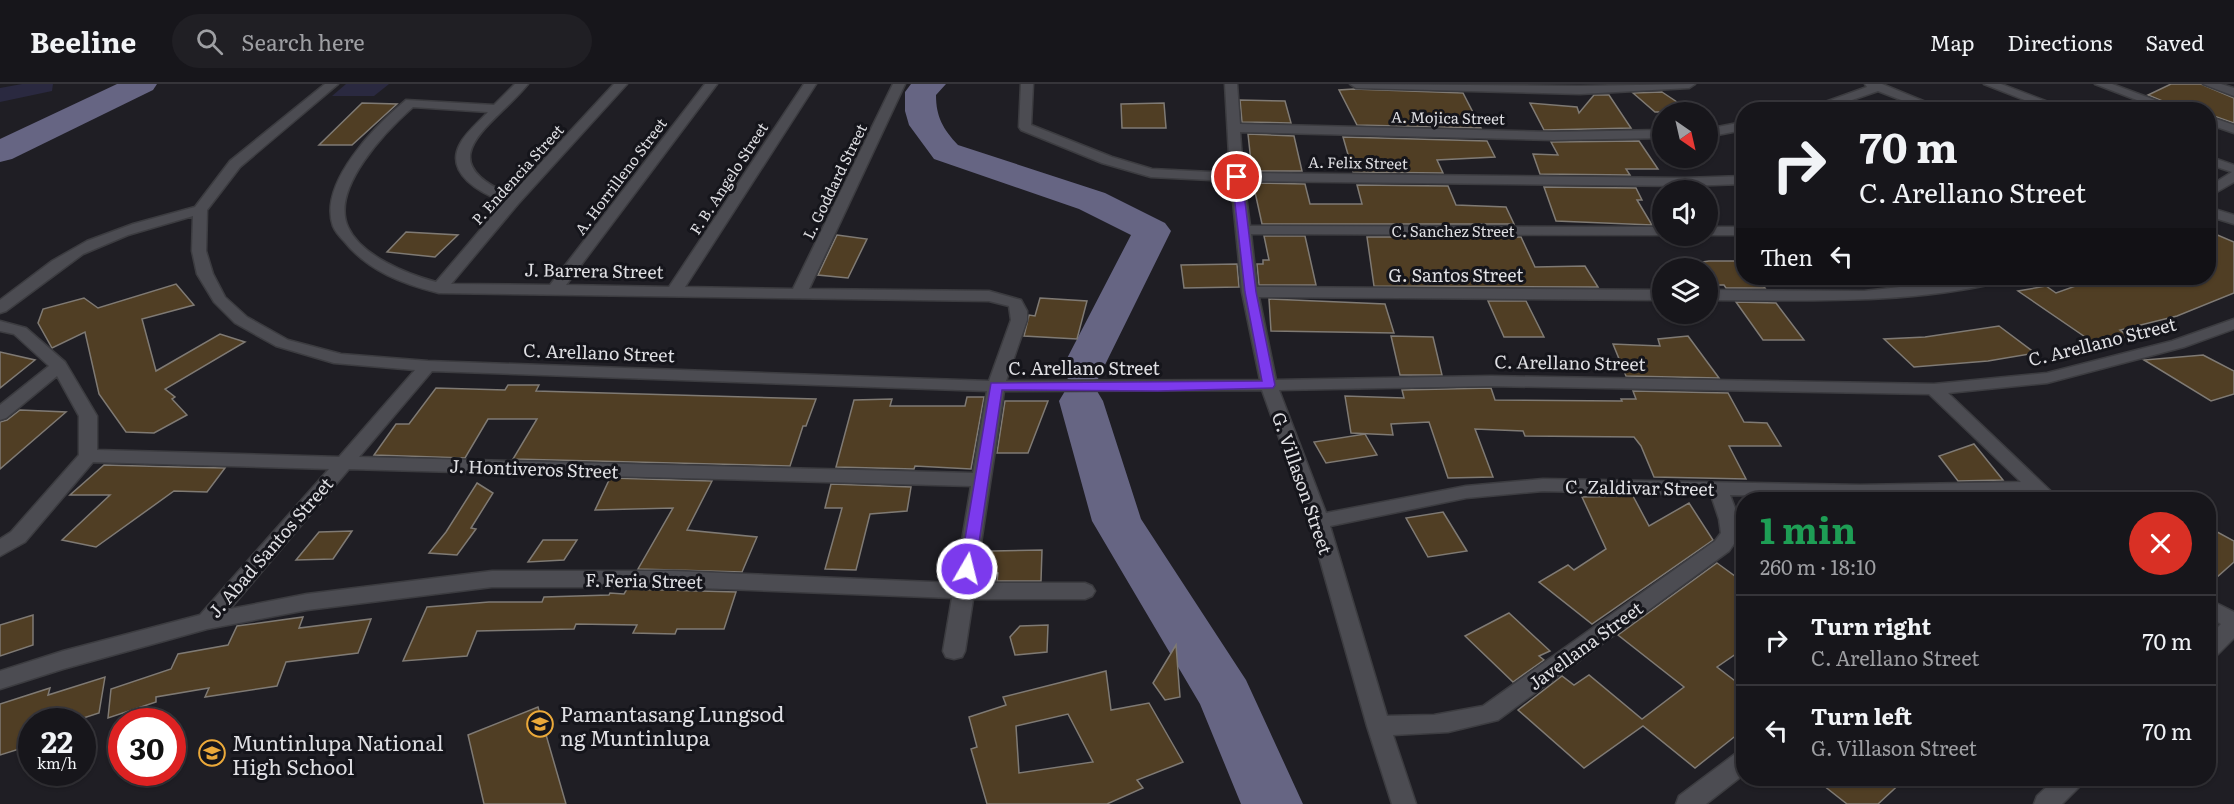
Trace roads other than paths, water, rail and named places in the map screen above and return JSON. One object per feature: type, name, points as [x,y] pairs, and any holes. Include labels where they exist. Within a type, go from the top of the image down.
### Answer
[{"type":"street","points":[[0,308],[78,251],[145,225],[200,210],[235,164],[332,84]]},
{"type":"street","points":[[513,201],[490,192],[466,173],[462,164],[462,155],[466,146],[496,109],[522,84]]},
{"type":"street","name":"P. Endencia Street","points":[[439,288],[513,201],[621,84]]},
{"type":"street","name":"A. Horrilleno Street","points":[[555,288],[711,84]]},
{"type":"street","name":"F. B. Angelo Street","points":[[675,290],[810,84]]},
{"type":"street","name":"L. Goddard Street","points":[[799,293],[899,84]]},
{"type":"street","name":"A. Felix Street","points":[[1027,84],[1025,127],[1107,160],[1151,173],[1237,177],[1685,182],[1736,180]]},
{"type":"street","name":"G. Villason Street","points":[[1231,84],[1237,177],[1250,292],[1269,385],[1318,521],[1378,726],[1404,804]]},
{"type":"street","points":[[1356,84],[1580,90],[1689,84]]},
{"type":"street","points":[[1990,84],[2041,102]]},
{"type":"street","points":[[2100,84],[2153,102]]},
{"type":"street","points":[[2209,84],[2234,92]]},
{"type":"street","points":[[1830,102],[1875,85],[1919,102]]},
{"type":"street","name":"J. Barrera Street","points":[[496,109],[410,103],[390,118],[349,171],[340,199],[340,226],[356,248],[385,270],[414,282],[439,288],[989,296],[1015,303],[1019,311],[996,386]]},
{"type":"street","points":[[2216,123],[2234,129]]},
{"type":"street","points":[[1718,131],[1736,127]]},
{"type":"street","name":"A. Mojica Street","points":[[1233,128],[1553,136],[1652,135]]},
{"type":"street","points":[[2216,163],[2234,169]]},
{"type":"street","points":[[2216,188],[2234,176]]},
{"type":"street","name":"C. Arellano Street","points":[[200,210],[199,251],[205,274],[219,298],[241,320],[282,343],[340,359],[428,366],[996,386],[1158,387],[1491,381],[1934,388],[2047,378],[2178,344],[2234,324]]},
{"type":"street","points":[[2216,214],[2234,220]]},
{"type":"street","name":"C. Sanchez Street","points":[[1244,230],[1652,231]]},
{"type":"street","points":[[1718,231],[1736,231]]},
{"type":"street","points":[[1718,295],[1864,296],[1958,285]]},
{"type":"street","name":"G. Santos Street","points":[[1250,292],[1652,295]]},
{"type":"street","points":[[0,326],[20,331],[59,366],[88,416],[88,456],[18,537],[0,549]]},
{"type":"street","points":[[0,414],[59,366]]},
{"type":"street","name":"J. Abad Santos Street","points":[[0,680],[207,621],[428,366]]},
{"type":"street","points":[[954,651],[996,386]]},
{"type":"street","points":[[1934,388],[2042,492]]},
{"type":"street","name":"J. Hontiveros Street","points":[[88,456],[980,480]]},
{"type":"street","name":"C. Zaldivar Street","points":[[1318,521],[1504,487],[1543,485],[1790,492]]},
{"type":"street","name":"Javellana Street","points":[[1378,726],[1433,726],[1463,722],[1490,713],[1722,546],[1731,534],[1729,519],[1718,489]]},
{"type":"street","name":"F. Feria Street","points":[[207,621],[307,602],[492,579],[674,579],[964,591],[1085,591]]},
{"type":"street","points":[[2216,612],[2234,623],[2216,642]]},
{"type":"street","points":[[1688,804],[1736,766]]},
{"type":"street","points":[[2046,804],[2065,786]]},
{"type":"waterway","points":[[0,152],[142,84]]},
{"type":"waterway","points":[[931,84],[920,92],[922,118],[928,131],[946,152],[1092,201],[1152,231],[1083,370]]},
{"type":"waterway","points":[[1081,401],[1117,521],[1226,697],[1272,804]]},
{"type":"place","name":"Pamantasang Lungsod ng Muntinlupa","points":[[540,724]]},
{"type":"place","name":"Muntinlupa National High School","points":[[212,753]]}]
